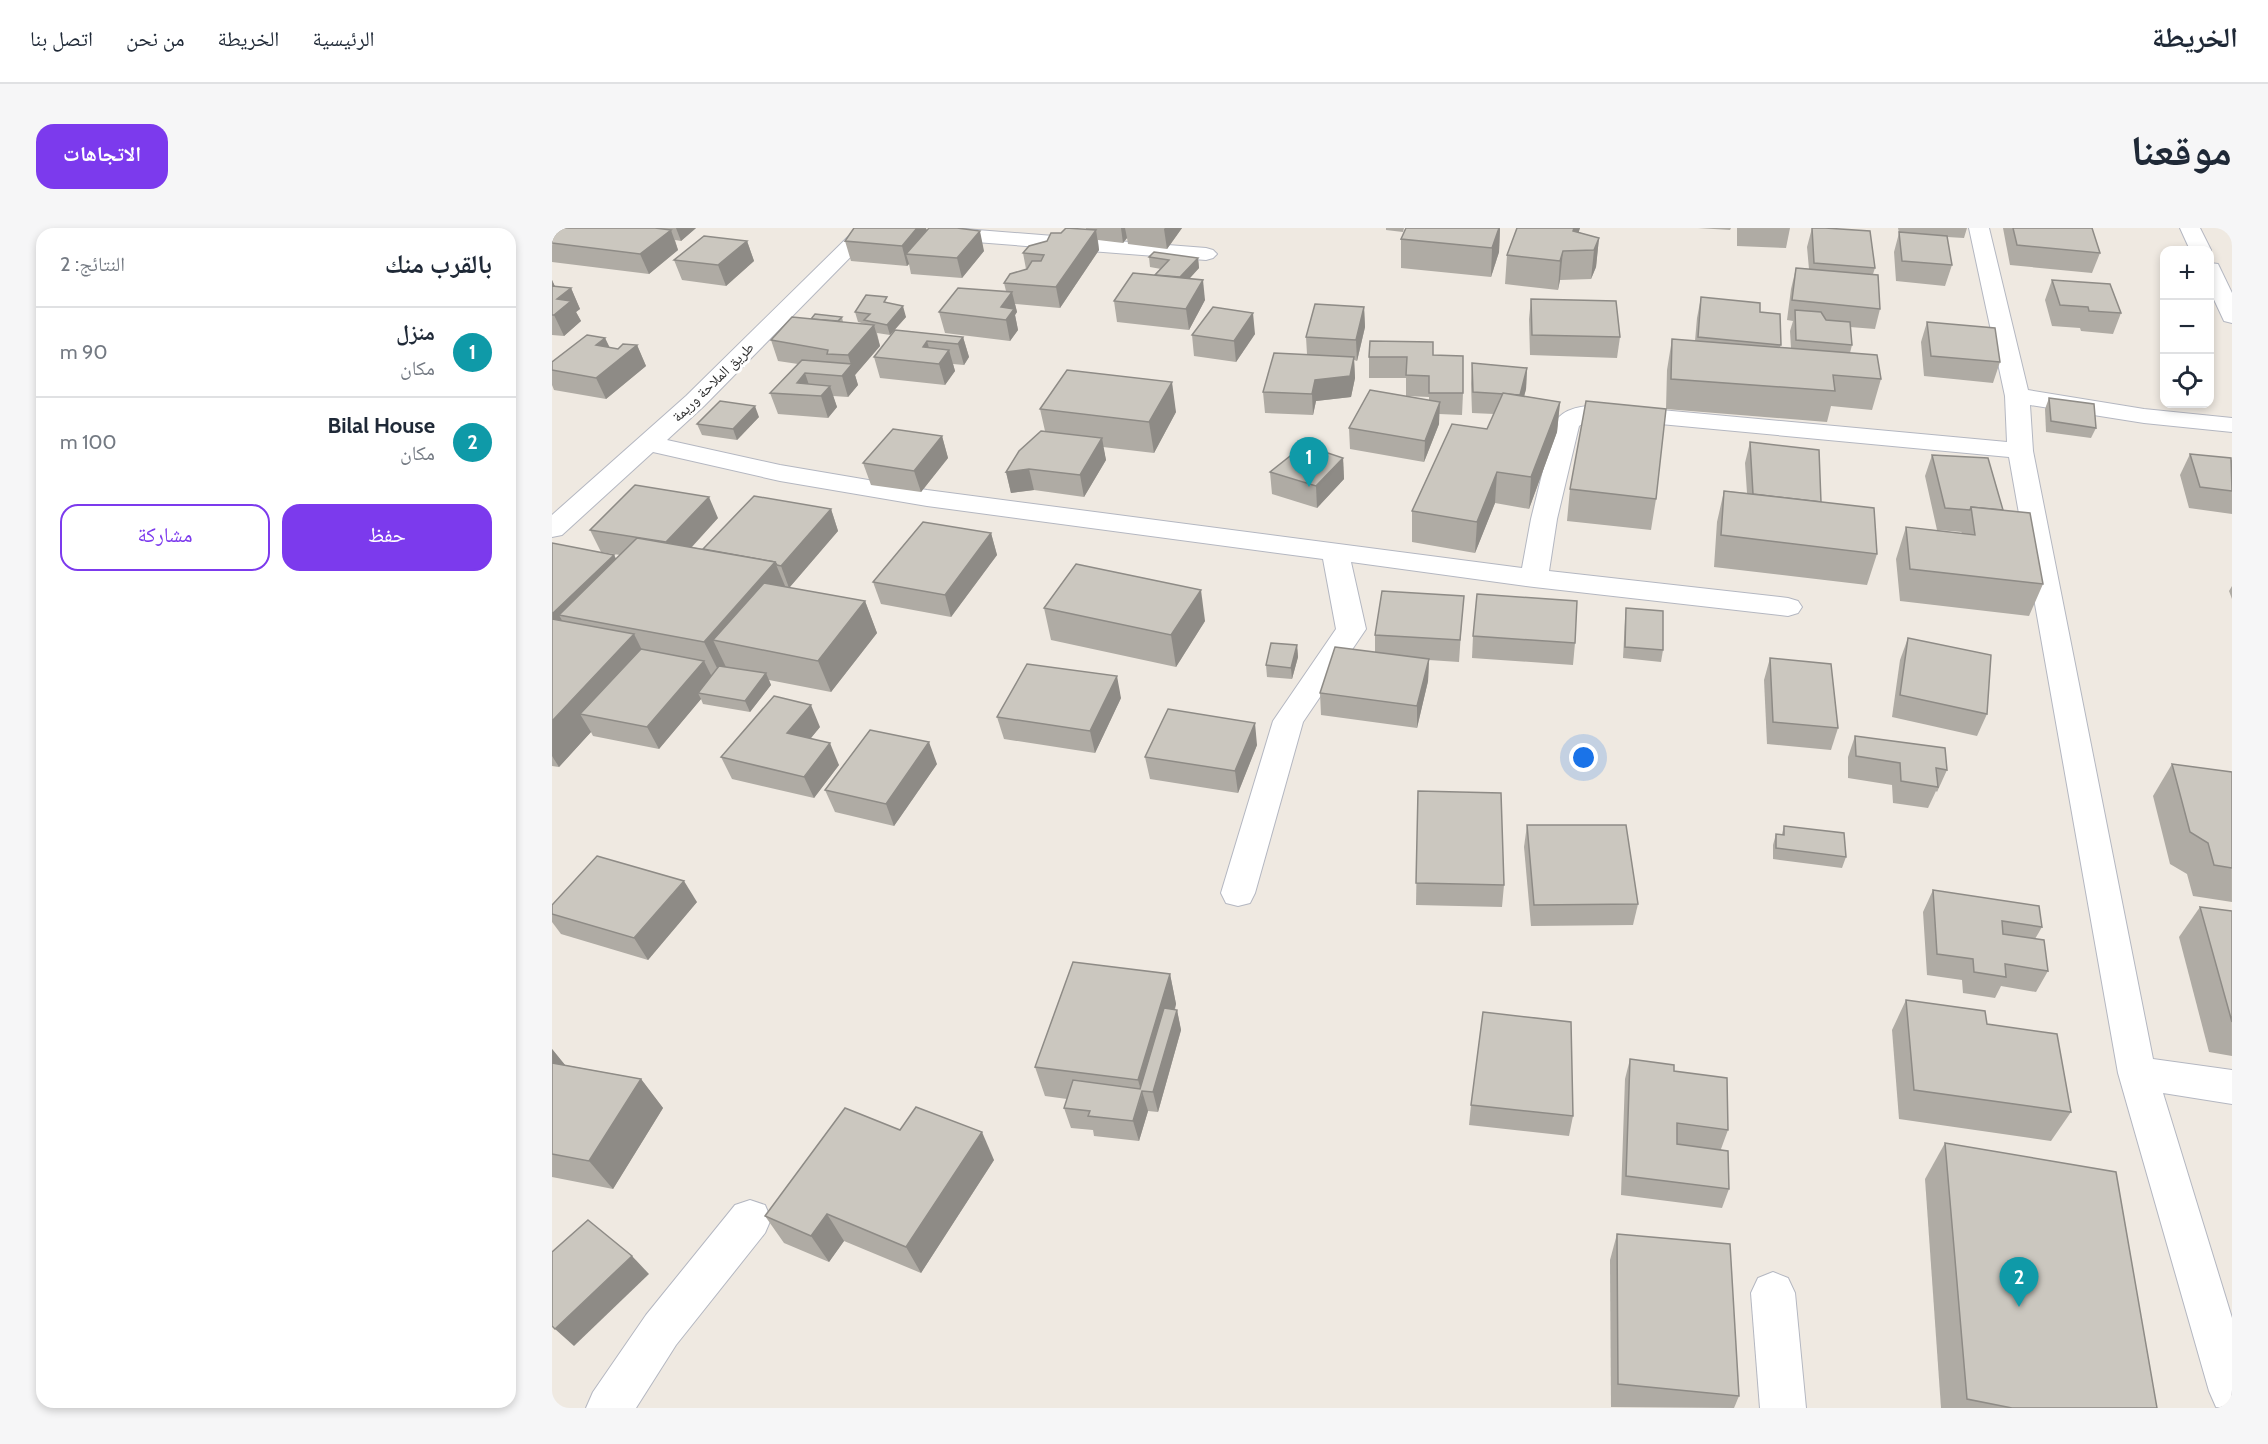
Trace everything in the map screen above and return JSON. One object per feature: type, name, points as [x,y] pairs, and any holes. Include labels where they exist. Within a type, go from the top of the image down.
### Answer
[{"type":"street","name":"طريق الملاحة وريمة","points":[[552,529],[649,443],[875,228]]},
{"type":"street","points":[[1979,228],[2017,396],[2020,451],[2137,1074],[2232,1391]]},
{"type":"street","points":[[2190,228],[2198,246]]},
{"type":"street","points":[[920,232],[1206,254]]},
{"type":"street","points":[[2214,277],[2232,315]]},
{"type":"street","points":[[2017,396],[2144,416],[2232,425]]},
{"type":"street","points":[[1534,578],[1544,519],[1567,423],[1581,414],[1607,412],[2020,451]]},
{"type":"street","points":[[649,443],[780,473],[927,498],[1534,578],[1788,607]]},
{"type":"street","points":[[1238,892],[1288,721],[1351,629],[1335,551]]},
{"type":"street","points":[[2137,1074],[2232,1087]]},
{"type":"street","points":[[609,1408],[661,1330],[696,1290],[750,1219]]},
{"type":"street","points":[[1773,1293],[1784,1408]]},
{"type":"building","points":[[552,228],[671,230],[640,254],[552,243]]},
{"type":"building","points":[[854,228],[917,228],[902,246],[845,241]]},
{"type":"building","points":[[929,228],[980,231],[957,258],[906,254]]},
{"type":"building","points":[[1066,228],[1096,230],[1056,287],[1004,283],[1010,274],[1027,269],[1032,261],[1041,261],[1044,255],[1023,253],[1029,246],[1047,241],[1051,233],[1061,233]]},
{"type":"building","points":[[1406,228],[1499,228],[1492,248],[1401,239]]},
{"type":"building","points":[[1517,228],[1574,228],[1573,231],[1599,238],[1594,250],[1563,251],[1560,261],[1507,255]]},
{"type":"building","points":[[1812,228],[1870,231],[1875,268],[1814,263]]},
{"type":"building","points":[[2013,228],[2092,228],[2100,253],[2017,245]]},
{"type":"building","points":[[1899,232],[1947,236],[1952,265],[1902,261]]},
{"type":"building","points":[[704,236],[747,241],[718,265],[674,260]]},
{"type":"building","points":[[1154,252],[1198,258],[1180,277],[1155,275],[1169,260],[1149,257]]},
{"type":"building","points":[[1796,268],[1878,275],[1880,309],[1792,300]]},
{"type":"building","points":[[1133,273],[1203,280],[1186,309],[1114,301]]},
{"type":"building","points":[[2052,280],[2110,284],[2121,313],[2089,311],[2088,307],[2060,305]]},
{"type":"building","points":[[552,286],[571,288],[557,299],[571,301],[554,315],[552,315]]},
{"type":"building","points":[[958,288],[1012,292],[1001,307],[1014,309],[1006,320],[939,312]]},
{"type":"building","points":[[866,295],[887,297],[884,302],[903,306],[887,325],[864,320],[870,314],[855,312]]},
{"type":"building","points":[[1701,297],[1760,303],[1760,312],[1780,314],[1781,345],[1698,337]]},
{"type":"building","points":[[1531,299],[1616,301],[1620,337],[1532,335]]},
{"type":"building","points":[[1315,304],[1364,307],[1356,340],[1306,337]]},
{"type":"building","points":[[1213,307],[1253,313],[1234,341],[1192,335]]},
{"type":"building","points":[[1795,310],[1821,312],[1826,320],[1850,322],[1852,345],[1796,340]]},
{"type":"building","points":[[815,314],[842,317],[838,321],[811,319]]},
{"type":"building","points":[[792,317],[874,325],[848,355],[827,354],[828,350],[771,340]]},
{"type":"building","points":[[1927,322],[1995,328],[2000,362],[1931,356]]},
{"type":"building","points":[[895,330],[963,337],[958,344],[927,341],[923,347],[949,350],[939,364],[874,357]]},
{"type":"building","points":[[587,335],[605,338],[596,345],[618,349],[623,344],[637,345],[596,378],[552,370],[552,362]]},
{"type":"building","points":[[1672,339],[1877,355],[1881,379],[1833,375],[1835,391],[1671,379]]},
{"type":"building","points":[[1370,341],[1433,342],[1433,355],[1463,356],[1463,393],[1429,393],[1429,376],[1406,375],[1407,357],[1369,357]]},
{"type":"building","points":[[1274,353],[1354,357],[1350,376],[1315,380],[1312,394],[1263,392]]},
{"type":"building","points":[[802,360],[852,364],[842,376],[805,373],[797,383],[830,386],[821,396],[770,393]]},
{"type":"building","points":[[1472,363],[1527,368],[1520,395],[1473,392]]},
{"type":"building","points":[[1067,370],[1172,382],[1149,422],[1040,409]]},
{"type":"building","points":[[1370,390],[1440,402],[1425,441],[1349,428]]},
{"type":"building","points":[[1503,393],[1560,402],[1531,477],[1497,472],[1477,522],[1412,511],[1452,424],[1487,429]]},
{"type":"building","points":[[2049,398],[2094,404],[2096,428],[2051,421]]},
{"type":"building","points":[[720,401],[755,406],[733,429],[697,424]]},
{"type":"building","points":[[1586,401],[1666,409],[1656,499],[1570,489]]},
{"type":"building","points":[[893,429],[942,436],[914,471],[863,463]]},
{"type":"building","points":[[1041,431],[1102,438],[1080,475],[1029,469],[1006,472],[1019,451]]},
{"type":"building","points":[[1750,442],[1819,450],[1821,502],[1753,494]]},
{"type":"building","points":[[1304,445],[1343,458],[1316,486],[1270,472]]},
{"type":"building","points":[[2190,454],[2231,458],[2232,491],[2200,487]]},
{"type":"building","points":[[1932,455],[1988,458],[2003,510],[1971,507],[1970,510],[1945,508]]},
{"type":"building","points":[[635,485],[709,497],[666,542],[590,530]]},
{"type":"building","points":[[1724,491],[1874,508],[1877,554],[1721,535]]},
{"type":"building","points":[[754,496],[831,509],[781,566],[775,562],[703,549]]},
{"type":"building","points":[[1971,507],[2030,513],[2043,584],[1910,569],[1906,527],[1975,535]]},
{"type":"building","points":[[923,522],[991,533],[945,595],[873,582]]},
{"type":"building","points":[[637,538],[775,562],[704,642],[559,615]]},
{"type":"building","points":[[552,543],[614,555],[552,614]]},
{"type":"building","points":[[1076,564],[1201,590],[1171,635],[1044,608]]},
{"type":"building","points":[[764,583],[865,601],[818,661],[713,640]]},
{"type":"building","points":[[1382,591],[1464,596],[1460,640],[1375,635]]},
{"type":"building","points":[[1477,594],[1577,601],[1575,643],[1473,636]]},
{"type":"building","points":[[1626,608],[1663,611],[1663,650],[1625,647]]},
{"type":"building","points":[[552,619],[634,634],[552,721]]},
{"type":"building","points":[[1908,638],[1991,655],[1987,714],[1900,695]]},
{"type":"building","points":[[1271,643],[1297,645],[1291,668],[1266,665]]},
{"type":"building","points":[[1335,647],[1429,659],[1417,706],[1320,693]]},
{"type":"building","points":[[641,649],[704,661],[647,727],[580,714]]},
{"type":"building","points":[[1770,658],[1831,664],[1838,728],[1773,722]]},
{"type":"building","points":[[1027,664],[1117,676],[1090,731],[997,717]]},
{"type":"building","points":[[719,666],[766,673],[745,701],[698,693]]},
{"type":"building","points":[[774,696],[811,705],[787,733],[830,743],[804,777],[721,757]]},
{"type":"building","points":[[1168,709],[1255,723],[1235,771],[1145,757]]},
{"type":"building","points":[[870,730],[929,742],[886,804],[825,790]]},
{"type":"building","points":[[1855,736],[1945,748],[1947,770],[1936,768],[1938,787],[1901,781],[1900,763],[1856,756]]},
{"type":"building","points":[[2172,764],[2232,772],[2232,868],[2214,865],[2208,843],[2190,832]]},
{"type":"building","points":[[1418,791],[1501,793],[1504,885],[1416,883]]},
{"type":"building","points":[[1527,825],[1626,825],[1638,904],[1534,905]]},
{"type":"building","points":[[1784,826],[1844,833],[1846,857],[1776,848],[1776,834],[1784,835]]},
{"type":"building","points":[[597,856],[684,881],[634,938],[552,914],[552,905]]},
{"type":"building","points":[[1933,890],[2039,906],[2042,927],[2002,921],[2003,934],[2044,940],[2048,971],[2005,964],[2006,977],[1974,972],[1973,959],[1937,954]]},
{"type":"building","points":[[2200,907],[2232,911],[2232,1022]]},
{"type":"building","points":[[1073,962],[1170,974],[1138,1080],[1035,1067]]},
{"type":"building","points":[[1906,1000],[1985,1011],[1987,1024],[2057,1034],[2071,1112],[1914,1090]]},
{"type":"building","points":[[1164,1008],[1177,1010],[1153,1092],[1142,1091],[1133,1121],[1088,1116],[1090,1111],[1064,1108],[1073,1080],[1140,1089]]},
{"type":"building","points":[[1483,1012],[1571,1022],[1573,1116],[1471,1105]]},
{"type":"building","points":[[1630,1059],[1674,1065],[1674,1071],[1727,1078],[1728,1130],[1677,1123],[1677,1144],[1728,1151],[1729,1189],[1626,1176]]},
{"type":"building","points":[[552,1063],[641,1079],[589,1161],[552,1154]]},
{"type":"building","points":[[916,1107],[982,1132],[906,1247],[827,1214],[811,1236],[765,1216],[845,1108],[900,1130]]},
{"type":"building","points":[[1945,1143],[2116,1172],[2157,1408],[2012,1408],[1967,1399]]},
{"type":"building","points":[[588,1220],[632,1256],[555,1329],[552,1326],[552,1252]]},
{"type":"building","points":[[1617,1234],[1730,1244],[1739,1396],[1618,1384]]},
{"type":"place","name":"منزل","points":[[1309,487]]},
{"type":"place","name":"Bilal House","points":[[2019,1307]]}]
